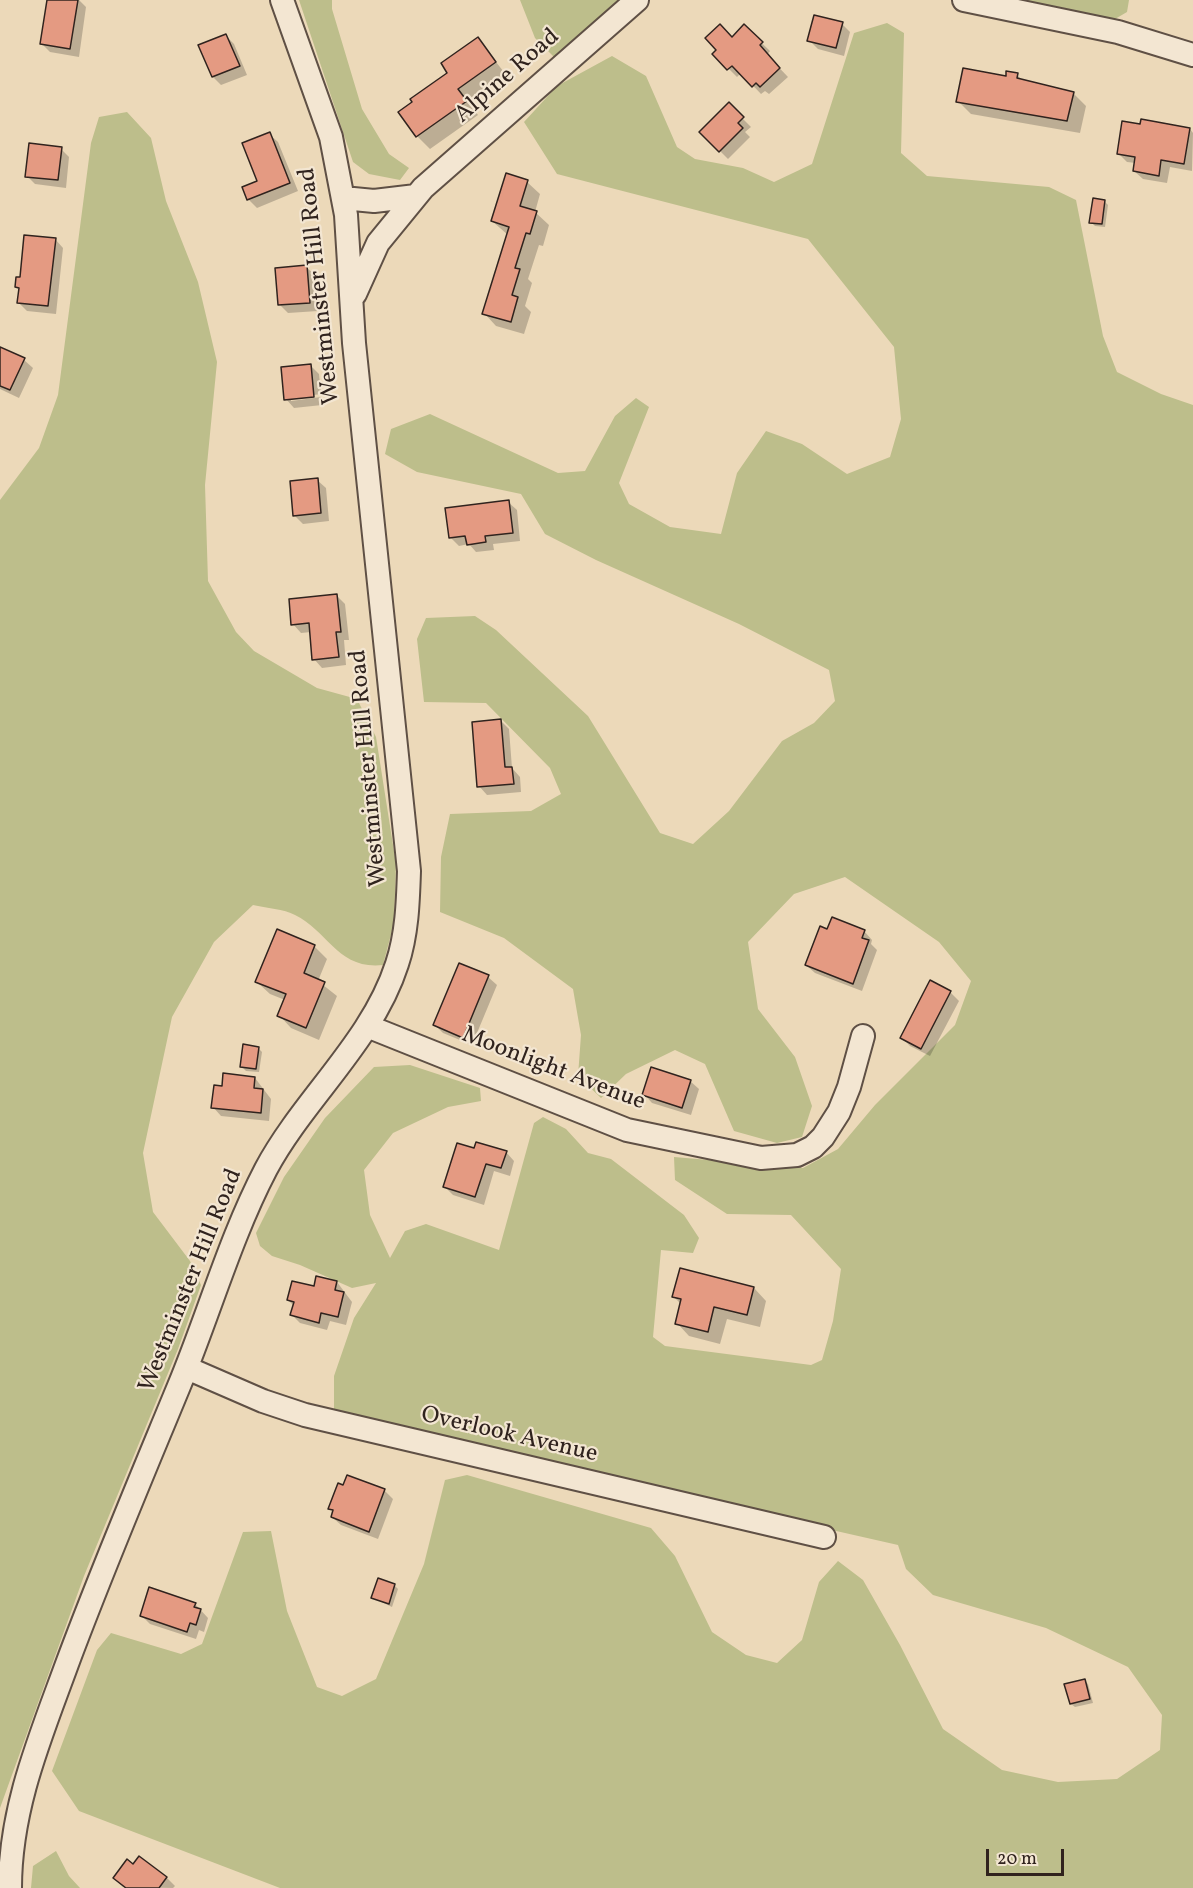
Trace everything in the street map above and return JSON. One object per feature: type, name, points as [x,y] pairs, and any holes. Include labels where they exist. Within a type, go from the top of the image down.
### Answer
[{"type":"street","name":"Westminster Hill Road","points":[[10,1888],[16,1816],[28,1770],[92,1599],[187,1368],[239,1226],[278,1147],[367,1026],[384,996],[398,962],[405,935],[409,871],[343,198],[332,137],[282,0]]},
{"type":"street","name":"Alpine Road","points":[[352,302],[378,243],[416,196],[637,0]]},
{"type":"street","points":[[964,0],[1118,32],[1193,54]]},
{"type":"street","points":[[343,198],[374,201],[416,196]]},
{"type":"street","name":"Moonlight Avenue","points":[[367,1026],[627,1130],[761,1158],[797,1155],[813,1147],[823,1137],[839,1112],[849,1087],[863,1036]]},
{"type":"street","name":"Overlook Avenue","points":[[187,1368],[263,1401],[305,1415],[824,1537]]},
{"type":"green space","points":[[299,0],[332,0],[332,9],[362,109],[389,154],[409,168],[400,180],[369,174],[353,162]]},
{"type":"green space","points":[[520,0],[625,0],[554,57],[535,38]]},
{"type":"green space","points":[[1015,0],[1129,0],[1127,12],[1115,19]]},
{"type":"green space","points":[[887,23],[904,33],[901,153],[927,176],[1049,187],[1076,200],[1103,336],[1117,372],[1161,394],[1193,405],[1193,1888],[280,1888],[79,1811],[52,1771],[97,1650],[111,1633],[181,1654],[202,1644],[243,1532],[271,1531],[287,1611],[317,1687],[342,1696],[376,1679],[424,1564],[445,1480],[467,1475],[651,1528],[675,1556],[712,1632],[746,1655],[777,1663],[802,1640],[819,1582],[838,1561],[863,1580],[900,1645],[943,1729],[1002,1770],[1058,1782],[1117,1779],[1160,1750],[1162,1715],[1128,1667],[1046,1628],[933,1595],[906,1569],[898,1545],[651,1489],[334,1410],[334,1376],[354,1318],[376,1283],[352,1288],[300,1265],[272,1256],[260,1246],[256,1233],[284,1177],[325,1118],[374,1067],[410,1065],[480,1088],[481,1101],[448,1107],[393,1133],[364,1170],[370,1215],[390,1258],[405,1231],[426,1224],[499,1250],[534,1123],[543,1117],[566,1129],[588,1153],[611,1159],[684,1215],[699,1238],[693,1253],[661,1250],[653,1337],[665,1346],[811,1365],[822,1360],[833,1321],[841,1269],[791,1215],[727,1214],[675,1180],[674,1157],[803,1168],[838,1149],[875,1105],[955,1025],[971,981],[939,942],[845,877],[794,894],[748,942],[758,1009],[795,1057],[812,1106],[802,1137],[777,1143],[734,1131],[705,1064],[675,1050],[626,1074],[601,1098],[578,1076],[581,1035],[573,989],[504,938],[440,912],[441,857],[450,814],[531,811],[561,794],[550,768],[486,703],[424,702],[417,639],[426,618],[475,616],[496,630],[588,716],[660,833],[693,844],[729,811],[782,741],[814,723],[835,701],[829,670],[739,624],[596,560],[545,534],[521,494],[417,472],[385,454],[391,429],[430,414],[558,473],[585,471],[615,416],[636,398],[649,407],[619,483],[629,504],[670,527],[721,534],[737,473],[766,431],[802,444],[847,474],[890,457],[901,419],[894,347],[808,239],[557,174],[524,122],[557,86],[612,56],[646,76],[677,147],[695,159],[743,168],[774,182],[812,164],[854,33]]},
{"type":"green space","points":[[127,112],[151,138],[166,201],[198,282],[217,362],[205,485],[208,581],[236,632],[254,651],[317,688],[357,699],[376,737],[396,864],[394,923],[383,965],[368,965],[344,956],[316,930],[295,915],[253,905],[214,942],[172,1017],[143,1153],[153,1212],[190,1261],[201,1285],[178,1349],[84,1576],[0,1808],[0,500],[39,448],[58,395],[91,143],[99,117]]},
{"type":"green space","points":[[56,1851],[69,1876],[80,1888],[31,1888],[33,1866]]},
{"type":"building","points":[[47,0],[78,0],[70,49],[40,44]]},
{"type":"building","points":[[814,15],[843,22],[836,48],[807,41]]},
{"type":"building","points":[[720,24],[732,37],[744,24],[763,42],[760,45],[780,68],[760,87],[756,83],[752,87],[732,66],[727,70],[712,54],[716,50],[705,38]]},
{"type":"building","points":[[226,34],[240,66],[212,77],[198,45]]},
{"type":"building","points":[[478,37],[496,62],[458,89],[467,101],[416,137],[398,112],[412,102],[410,99],[447,73],[441,63]]},
{"type":"building","points":[[963,68],[1006,76],[1006,71],[1018,73],[1017,78],[1074,92],[1067,121],[956,102]]},
{"type":"building","points":[[729,102],[744,117],[738,123],[743,128],[719,152],[699,132]]},
{"type":"building","points":[[1141,119],[1190,128],[1184,164],[1161,160],[1159,176],[1133,171],[1135,157],[1117,154],[1122,121],[1140,124]]},
{"type":"building","points":[[270,132],[290,183],[247,200],[242,187],[257,181],[242,143]]},
{"type":"building","points":[[29,143],[62,147],[58,180],[25,177]]},
{"type":"building","points":[[506,173],[528,180],[520,206],[537,211],[530,234],[526,233],[515,268],[520,269],[512,295],[518,297],[511,322],[482,314],[509,227],[491,221]]},
{"type":"building","points":[[1093,198],[1105,200],[1102,224],[1089,223]]},
{"type":"building","points":[[24,235],[56,238],[48,306],[17,303],[19,288],[15,287],[16,277],[20,277]]},
{"type":"building","points":[[307,265],[310,303],[278,305],[275,268]]},
{"type":"building","points":[[0,347],[25,358],[10,390],[0,386]]},
{"type":"building","points":[[311,364],[314,397],[284,400],[281,367]]},
{"type":"building","points":[[318,478],[321,513],[293,516],[290,481]]},
{"type":"building","points":[[509,500],[513,533],[485,536],[486,542],[467,545],[465,536],[449,538],[445,508]]},
{"type":"building","points":[[337,594],[341,632],[336,632],[339,657],[312,660],[309,623],[291,625],[289,599]]},
{"type":"building","points":[[501,719],[505,767],[512,767],[514,784],[477,787],[472,722]]},
{"type":"building","points":[[832,917],[865,930],[862,938],[869,940],[853,984],[805,965],[820,926],[827,929]]},
{"type":"building","points":[[277,929],[315,945],[304,973],[325,982],[306,1028],[277,1016],[286,994],[255,982]]},
{"type":"building","points":[[459,963],[489,975],[463,1038],[433,1025]]},
{"type":"building","points":[[930,980],[951,991],[921,1049],[900,1038]]},
{"type":"building","points":[[243,1044],[259,1047],[256,1069],[240,1067]]},
{"type":"building","points":[[651,1067],[691,1080],[682,1108],[642,1095]]},
{"type":"building","points":[[223,1073],[255,1077],[254,1088],[263,1089],[261,1113],[211,1108],[214,1085],[222,1086]]},
{"type":"building","points":[[476,1142],[507,1151],[501,1168],[486,1164],[475,1197],[443,1187],[457,1143],[474,1148]]},
{"type":"building","points":[[680,1268],[754,1287],[747,1315],[714,1307],[708,1332],[675,1324],[681,1299],[672,1297]]},
{"type":"building","points":[[316,1276],[337,1281],[335,1290],[344,1292],[338,1317],[321,1313],[319,1323],[290,1315],[294,1302],[287,1300],[292,1281],[314,1286]]},
{"type":"building","points":[[347,1475],[385,1489],[369,1532],[331,1517],[333,1510],[328,1509],[338,1483],[343,1485]]},
{"type":"building","points":[[378,1578],[395,1584],[389,1604],[371,1598]]},
{"type":"building","points":[[149,1587],[196,1603],[194,1607],[201,1609],[196,1625],[190,1623],[187,1632],[140,1616]]},
{"type":"building","points":[[1085,1679],[1090,1699],[1070,1704],[1064,1684]]},
{"type":"building","points":[[139,1856],[167,1877],[159,1888],[126,1888],[113,1878],[127,1859],[133,1864]]}]
